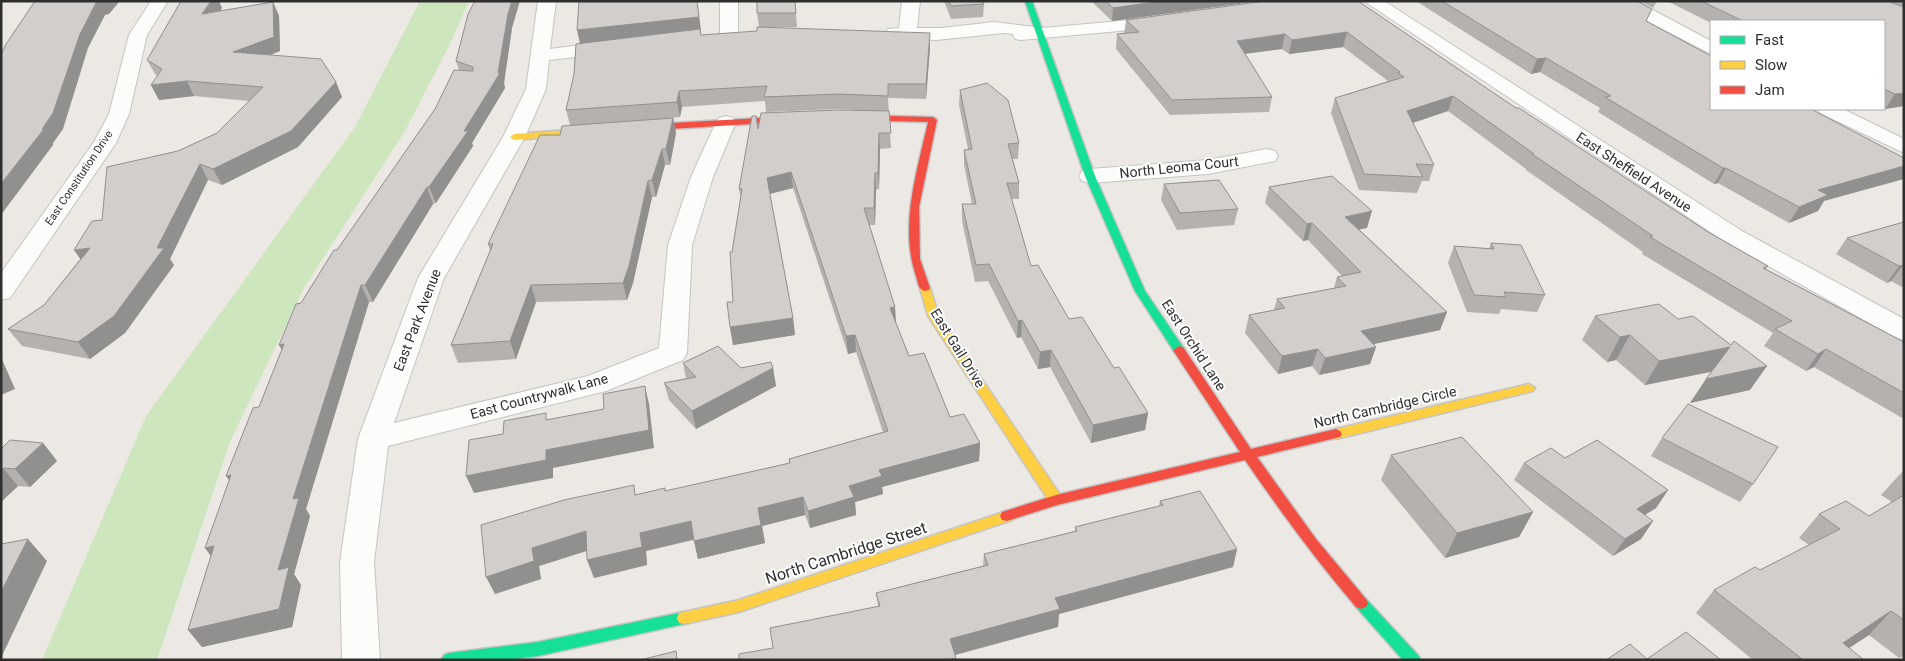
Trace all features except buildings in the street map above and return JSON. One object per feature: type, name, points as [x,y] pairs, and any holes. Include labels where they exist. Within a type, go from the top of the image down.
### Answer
[{"type":"street","name":"East Park Avenue","points":[[362,660],[357,562],[373,439],[431,278],[514,137],[536,89],[547,1]]},
{"type":"street","points":[[729,1],[720,35],[748,34]]},
{"type":"street","points":[[906,33],[911,1]]},
{"type":"street","name":"East Orchid Lane","points":[[1028,1],[1090,176],[1140,291],[1248,455],[1340,579],[1413,660]]},
{"type":"street","name":"East Sheffield Avenue","points":[[1372,1],[1732,236],[1904,331]]},
{"type":"street","points":[[1622,1],[1710,47]]},
{"type":"street","name":"East Constitution Drive","points":[[1,292],[105,143],[119,114],[138,34],[163,5]]},
{"type":"street","points":[[878,33],[948,33],[968,39],[1010,37],[1039,32],[1107,29],[1184,19]]},
{"type":"street","points":[[539,56],[626,45]]},
{"type":"street","points":[[1829,110],[1904,146]]},
{"type":"street","points":[[630,129],[811,118]]},
{"type":"street","name":"East Gail Drive","points":[[839,118],[933,120],[914,207],[915,259],[934,316],[1056,500]]},
{"type":"street","name":"East Countrywalk Lane","points":[[373,439],[596,384],[673,354],[680,245],[702,177],[726,122]]},
{"type":"street","points":[[514,137],[610,130]]},
{"type":"street","name":"North Leoma Court","points":[[1090,176],[1208,167],[1267,156]]},
{"type":"street","name":"North Cambridge Circle","points":[[1248,455],[1529,388]]},
{"type":"street","name":"North Cambridge Street","points":[[450,660],[538,649],[739,606],[1056,500],[1248,455]]},
{"type":"green space","points":[[420,1],[469,1],[450,44],[405,131],[304,288],[229,444],[157,660],[42,660],[146,416],[355,127]]},
{"type":"traffic: fast","points":[[1028,1],[1090,176],[1140,291],[1179,350]]},
{"type":"traffic: fast","points":[[1361,603],[1413,660]]},
{"type":"traffic: fast","points":[[449,660],[538,649],[684,618]]},
{"type":"traffic: slow","points":[[514,137],[597,131]]},
{"type":"traffic: slow","points":[[925,288],[934,316],[1056,500]]},
{"type":"traffic: slow","points":[[1336,434],[1529,388]]},
{"type":"traffic: slow","points":[[684,618],[739,606],[1007,516]]},
{"type":"traffic: jam","points":[[852,118],[933,120],[914,207],[915,259],[925,288]]},
{"type":"traffic: jam","points":[[637,128],[796,119]]},
{"type":"traffic: jam","points":[[1179,350],[1243,448],[1288,512],[1361,603]]},
{"type":"traffic: jam","points":[[1007,516],[1056,500],[1336,434]]}]
